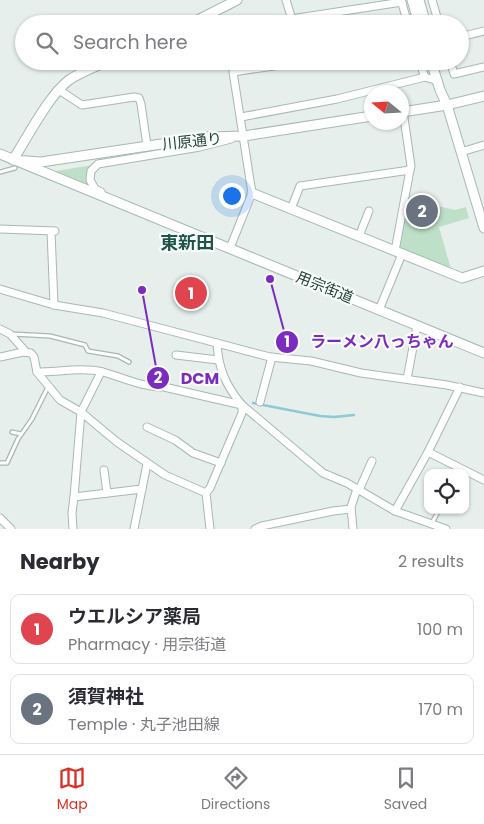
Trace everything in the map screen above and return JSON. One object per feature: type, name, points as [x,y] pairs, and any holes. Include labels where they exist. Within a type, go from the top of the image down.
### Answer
[{"type":"street","points":[[208,15],[237,0]]},
{"type":"street","points":[[286,0],[290,15]]},
{"type":"street","points":[[412,0],[416,15]]},
{"type":"street","points":[[419,0],[423,15]]},
{"type":"street","points":[[432,0],[436,15]]},
{"type":"street","points":[[328,15],[401,1],[405,15]]},
{"type":"street","points":[[469,35],[484,31]]},
{"type":"street","points":[[453,70],[454,74],[484,67]]},
{"type":"street","points":[[14,164],[59,90],[71,79],[90,70]]},
{"type":"street","points":[[230,248],[252,193],[233,72],[247,70]]},
{"type":"street","points":[[422,70],[425,77],[441,86]]},
{"type":"street","points":[[435,70],[484,228]]},
{"type":"street","points":[[439,70],[441,86]]},
{"type":"street","points":[[241,117],[337,99],[425,77]]},
{"type":"street","points":[[59,90],[82,106],[138,98],[141,104],[147,146]]},
{"type":"street","points":[[409,110],[447,105],[484,96]]},
{"type":"street","name":"川原通り","points":[[14,164],[41,162],[208,137],[244,136],[364,117]]},
{"type":"street","points":[[379,310],[399,252],[411,166],[405,130]]},
{"type":"street","points":[[165,222],[144,209],[95,189],[90,180],[92,171],[98,164],[200,147],[244,136]]},
{"type":"street","points":[[461,152],[484,145]]},
{"type":"street","name":"用宗街道","points":[[0,154],[14,164],[230,248],[484,353]]},
{"type":"street","points":[[291,209],[300,186],[410,170]]},
{"type":"street","points":[[252,193],[462,278],[484,272]]},
{"type":"street","points":[[359,236],[368,211]]},
{"type":"street","points":[[0,229],[54,231],[54,305]]},
{"type":"street","points":[[0,289],[54,305],[111,315],[272,357],[311,361],[361,373],[460,387],[484,393]]},
{"type":"street","points":[[407,379],[418,326]]},
{"type":"street","points":[[0,329],[10,334],[26,352]]},
{"type":"street","points":[[0,338],[10,334]]},
{"type":"street","points":[[217,343],[218,360],[224,380],[242,405],[323,473],[396,511],[446,529]]},
{"type":"street","points":[[0,357],[26,352],[31,353],[34,357],[37,372],[60,400],[81,412],[116,442],[164,475],[206,492]]},
{"type":"street","points":[[176,355],[218,360]]},
{"type":"street","points":[[260,402],[272,357]]},
{"type":"street","points":[[37,372],[62,370],[102,372],[138,384],[164,387],[242,405]]},
{"type":"street","points":[[73,529],[72,513],[81,412],[102,372]]},
{"type":"street","points":[[396,511],[460,387]]},
{"type":"street","points":[[210,529],[206,492],[210,488],[242,413],[242,405]]},
{"type":"street","points":[[147,427],[175,440],[193,453],[221,463]]},
{"type":"street","points":[[428,452],[484,480]]},
{"type":"street","points":[[353,529],[352,509],[358,490],[372,460]]},
{"type":"street","points":[[134,529],[147,464]]},
{"type":"street","points":[[104,470],[107,493]]},
{"type":"street","points":[[74,497],[142,489]]},
{"type":"street","points":[[255,529],[286,520],[352,509]]},
{"type":"street","points":[[0,518],[11,529]]},
{"type":"lane","points":[[0,172],[14,164]]},
{"type":"lane","points":[[10,334],[63,338],[85,345],[88,351],[118,356],[129,362]]},
{"type":"lane","points":[[0,463],[7,463],[48,387]]},
{"type":"lane","points":[[12,432],[21,434]]},
{"type":"lane","points":[[432,524],[437,514]]},
{"type":"lane","points":[[286,520],[288,529]]},
{"type":"green space","points":[[93,165],[87,177],[90,187],[50,172]]},
{"type":"green space","points":[[408,199],[455,210],[466,207],[469,218],[439,227],[451,269],[402,249],[399,245]]},
{"type":"waterway","points":[[253,403],[320,416],[354,415]]},
{"type":"place","name":"須賀神社","points":[[422,211]]},
{"type":"place","name":"ラーメン八っちゃん","points":[[270,279]]},
{"type":"place","name":"DCM","points":[[142,290]]},
{"type":"place","name":"ウエルシア薬局","points":[[191,293]]},
{"type":"district","name":"東新田","points":[[187,242]]}]
